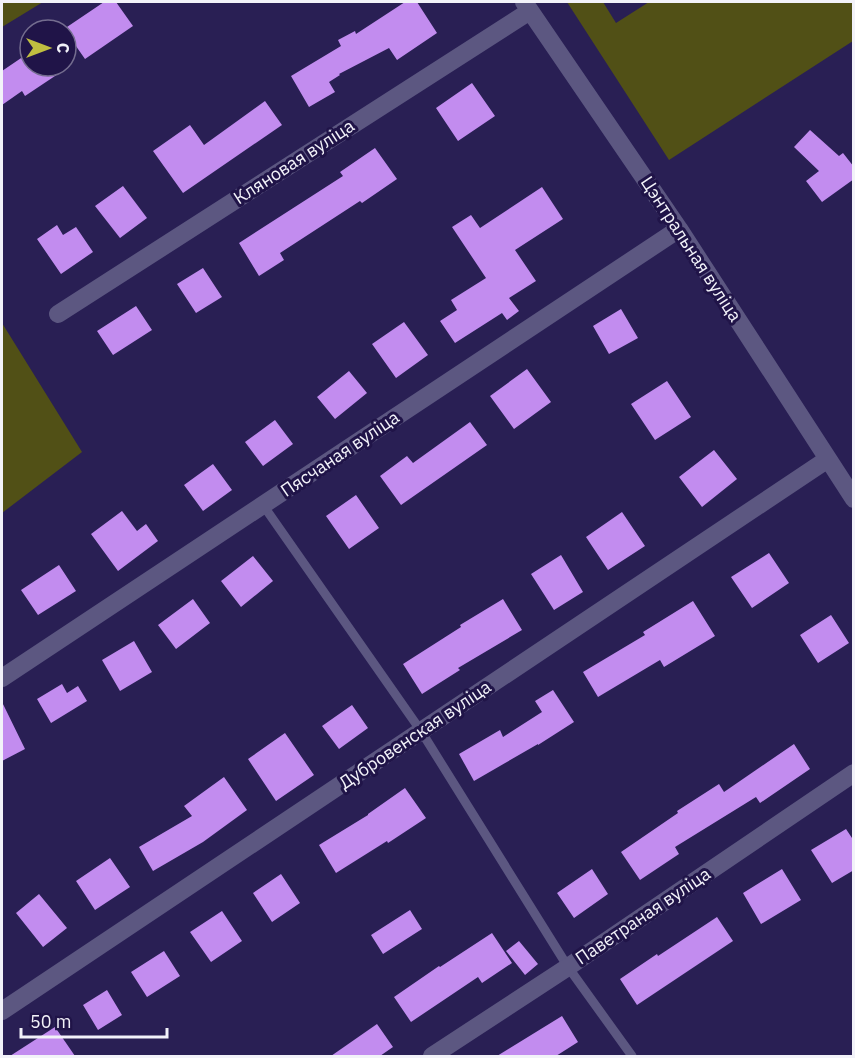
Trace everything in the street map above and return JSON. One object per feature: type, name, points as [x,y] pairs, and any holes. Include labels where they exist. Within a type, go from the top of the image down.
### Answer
[{"type":"street","name":"Цэнтральная вуліца","points":[[527,6],[679,229],[854,499]]},
{"type":"street","name":"Кляновая вуліца","points":[[58,314],[527,6]]},
{"type":"street","name":"Пясчаная вуліца","points":[[2,678],[679,229]]},
{"type":"street","name":"Дубровенская вуліца","points":[[2,1011],[828,459]]},
{"type":"street","name":"Паветраная вуліца","points":[[432,1056],[568,967],[854,773]]},
{"type":"lane","points":[[262,505],[421,731],[568,967],[632,1056]]},
{"type":"shaded area","points":[[2,2],[43,2],[2,27]]},
{"type":"shaded area","points":[[567,2],[603,2],[616,23],[649,2],[853,2],[853,41],[669,160]]},
{"type":"shaded area","points":[[2,323],[82,452],[2,513]]},
{"type":"building","points":[[104,2],[116,2],[133,26],[85,59],[78,49],[78,20]]},
{"type":"building","points":[[405,2],[417,2],[437,33],[397,60],[389,48],[339,74],[329,82],[335,92],[309,107],[291,76],[341,46],[338,40],[355,31],[356,34]]},
{"type":"building","points":[[18,60],[18,78],[52,78],[25,96],[22,91],[2,105],[2,71]]},
{"type":"building","points":[[472,83],[495,116],[458,141],[436,108]]},
{"type":"building","points":[[265,101],[282,125],[183,193],[153,151],[190,125],[204,145]]},
{"type":"building","points":[[810,130],[839,156],[843,153],[854,167],[854,179],[822,202],[806,181],[819,171],[794,147]]},
{"type":"building","points":[[375,148],[397,179],[280,253],[284,260],[259,276],[239,243],[343,176],[340,172]]},
{"type":"building","points":[[123,186],[147,218],[120,238],[95,206]]},
{"type":"building","points":[[542,187],[563,219],[515,250],[536,281],[509,298],[519,311],[507,320],[502,313],[455,343],[440,321],[457,310],[451,300],[486,278],[452,227],[471,215],[480,228]]},
{"type":"building","points":[[57,225],[63,235],[76,227],[93,252],[61,274],[37,239]]},
{"type":"building","points":[[203,268],[222,297],[196,313],[177,284]]},
{"type":"building","points":[[136,306],[152,330],[113,355],[97,331]]},
{"type":"building","points":[[621,309],[638,338],[609,354],[593,326]]},
{"type":"building","points":[[404,322],[428,355],[396,378],[372,344]]},
{"type":"building","points":[[527,369],[551,402],[514,429],[490,396]]},
{"type":"building","points":[[349,371],[367,393],[335,419],[317,397]]},
{"type":"building","points":[[667,381],[691,417],[655,440],[631,404]]},
{"type":"building","points":[[275,420],[293,444],[263,466],[245,442]]},
{"type":"building","points":[[470,422],[487,445],[401,505],[380,476],[407,456],[413,463]]},
{"type":"building","points":[[714,450],[737,479],[702,507],[679,477]]},
{"type":"building","points":[[213,464],[232,490],[203,511],[184,485]]},
{"type":"building","points":[[356,495],[379,528],[349,549],[326,516]]},
{"type":"building","points":[[122,511],[137,531],[146,524],[158,541],[118,571],[91,534]]},
{"type":"building","points":[[622,512],[645,546],[608,570],[586,537]]},
{"type":"building","points":[[769,553],[789,583],[752,608],[731,577]]},
{"type":"building","points":[[561,555],[583,592],[554,610],[531,574]]},
{"type":"building","points":[[253,556],[273,581],[241,607],[221,581]]},
{"type":"building","points":[[59,565],[76,591],[38,615],[21,590]]},
{"type":"building","points":[[193,599],[210,623],[176,649],[158,625]]},
{"type":"building","points":[[503,599],[522,630],[458,668],[460,670],[422,694],[403,664]]},
{"type":"building","points":[[693,601],[715,636],[664,667],[660,660],[598,697],[583,672],[645,635],[643,632]]},
{"type":"building","points":[[831,615],[849,643],[818,663],[800,635]]},
{"type":"building","points":[[134,641],[152,672],[120,691],[102,660]]},
{"type":"building","points":[[62,684],[67,693],[78,686],[87,701],[51,723],[37,699]]},
{"type":"building","points":[[553,690],[574,722],[474,781],[459,754],[500,730],[503,737],[542,712],[535,701]]},
{"type":"building","points":[[2,702],[25,749],[2,761]]},
{"type":"building","points":[[352,705],[368,728],[339,749],[322,726]]},
{"type":"building","points":[[285,733],[314,775],[276,801],[248,759]]},
{"type":"building","points":[[794,744],[810,769],[760,803],[756,797],[675,847],[679,854],[640,880],[621,852],[719,784],[724,792]]},
{"type":"building","points":[[224,777],[247,810],[203,842],[153,871],[139,847],[192,816],[184,806]]},
{"type":"building","points":[[405,788],[426,818],[336,873],[319,845],[368,815]]},
{"type":"building","points":[[846,829],[854,841],[854,870],[832,883],[811,850]]},
{"type":"building","points":[[110,858],[130,887],[95,910],[76,881]]},
{"type":"building","points":[[592,869],[608,894],[574,918],[557,893]]},
{"type":"building","points":[[782,869],[801,900],[761,924],[743,893]]},
{"type":"building","points":[[281,874],[300,903],[272,922],[253,893]]},
{"type":"building","points":[[39,894],[67,928],[43,947],[16,913]]},
{"type":"building","points":[[410,910],[422,929],[383,954],[371,935]]},
{"type":"building","points":[[222,911],[242,941],[211,962],[190,932]]},
{"type":"building","points":[[717,917],[733,941],[637,1005],[620,979]]},
{"type":"building","points":[[492,933],[512,963],[482,983],[478,977],[411,1022],[394,997]]},
{"type":"building","points":[[519,941],[538,964],[525,975],[506,951]]},
{"type":"building","points":[[164,951],[180,976],[147,997],[131,972]]},
{"type":"building","points":[[107,990],[122,1015],[98,1030],[83,1005]]},
{"type":"building","points":[[562,1016],[578,1042],[556,1056],[497,1056]]},
{"type":"building","points":[[377,1024],[393,1047],[380,1056],[331,1056]]},
{"type":"building","points":[[55,1027],[75,1056],[10,1056]]}]
